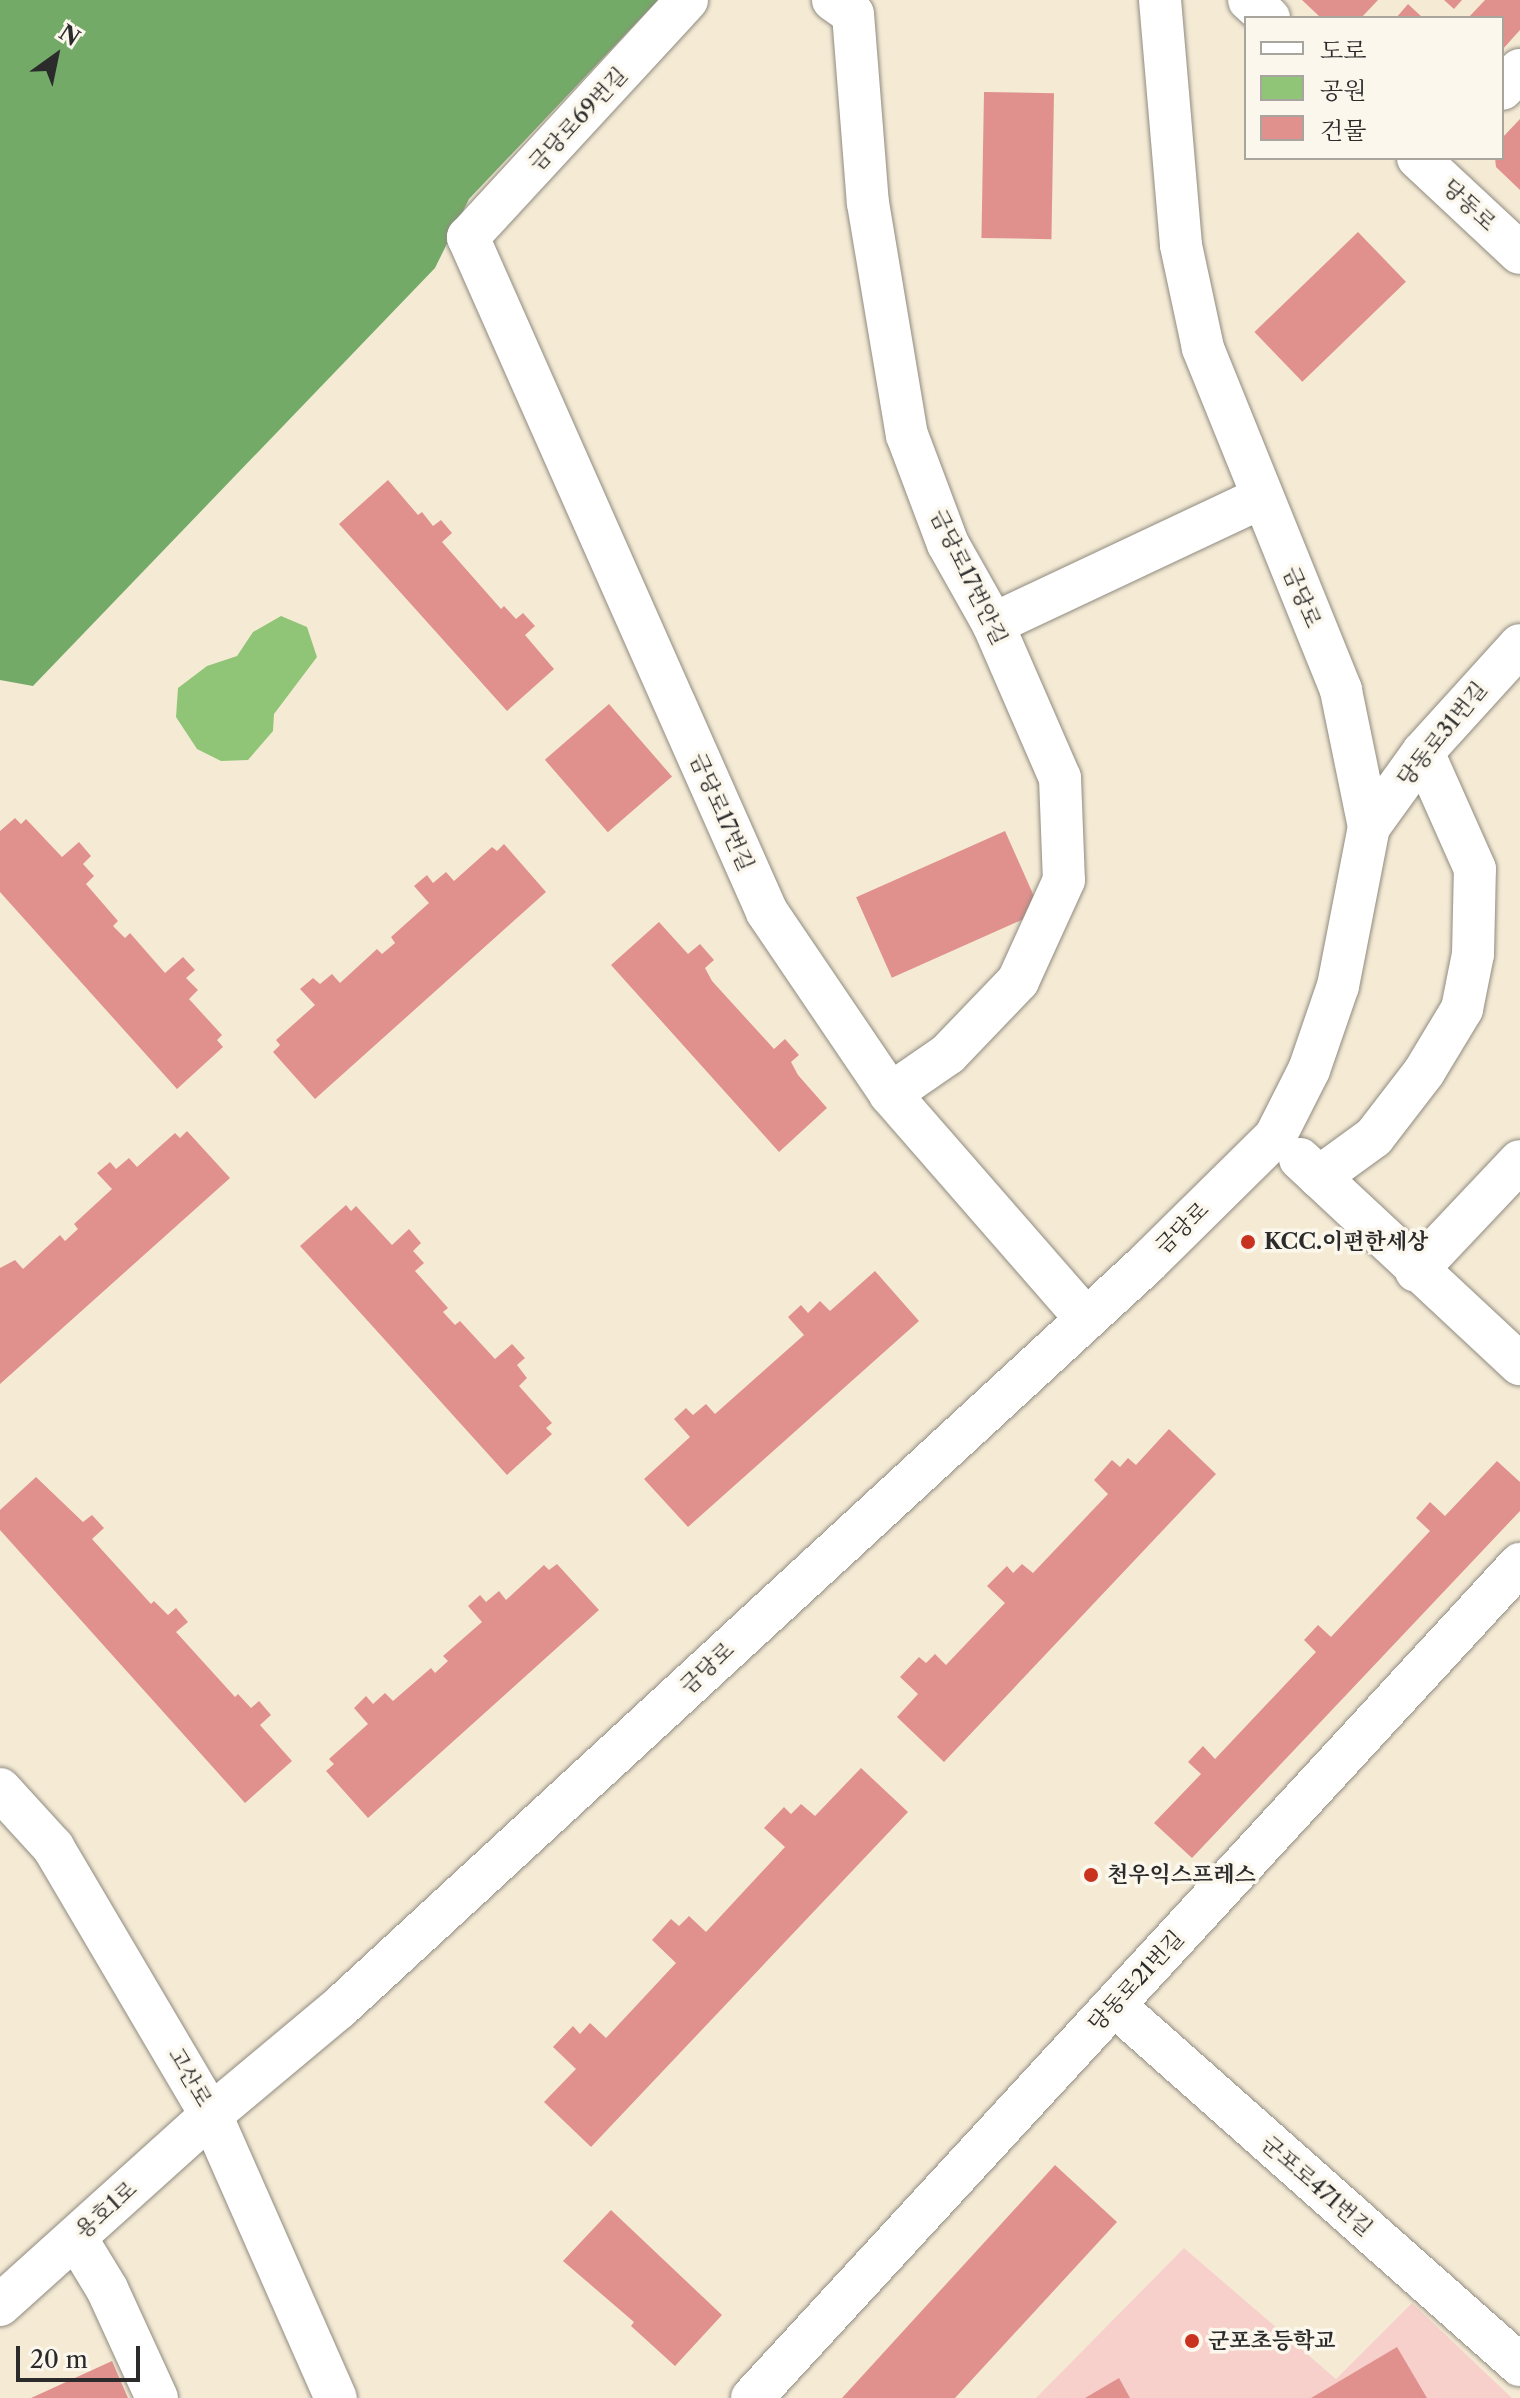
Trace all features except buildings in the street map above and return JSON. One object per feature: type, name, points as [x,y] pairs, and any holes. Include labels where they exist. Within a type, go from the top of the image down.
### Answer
[{"type":"street","name":"금당로69번길","points":[[468,237],[687,0]]},
{"type":"street","name":"금당로17번안길","points":[[833,0],[853,14],[868,203],[907,435],[948,544],[993,624],[1060,778],[1064,880],[1018,981],[948,1054],[890,1094]]},
{"type":"street","name":"금당로","points":[[211,2115],[339,2008],[1086,1319],[1275,1137],[1309,1070],[1338,986],[1369,827],[1341,690],[1203,348],[1181,245],[1160,0]]},
{"type":"street","points":[[1249,0],[1267,16]]},
{"type":"street","points":[[1504,87],[1520,70]]},
{"type":"street","name":"당동로","points":[[1427,161],[1520,253]]},
{"type":"street","name":"금당로17번길","points":[[468,237],[767,912],[890,1094],[1086,1319]]},
{"type":"street","points":[[993,624],[1261,498]]},
{"type":"street","name":"당동로31번길","points":[[1369,827],[1423,752],[1514,662]]},
{"type":"street","points":[[1319,1177],[1374,1137],[1424,1072],[1462,1009],[1473,954],[1475,869],[1423,752]]},
{"type":"street","points":[[1275,1137],[1416,1271],[1520,1364]]},
{"type":"street","points":[[1416,1271],[1520,1161]]},
{"type":"street","name":"당동로21번길","points":[[752,2398],[1520,1564]]},
{"type":"street","name":"고산로","points":[[0,1789],[53,1847],[211,2115],[339,2396]]},
{"type":"street","name":"군포로471번길","points":[[1114,2005],[1520,2365]]},
{"type":"street","name":"용호1로","points":[[0,2305],[211,2115]]},
{"type":"street","points":[[76,2238],[107,2289],[157,2398]]},
{"type":"shaded area","name":"군포초등학교","points":[[1184,2248],[1336,2379],[1412,2303],[1512,2398],[1036,2398]]},
{"type":"green space","points":[[0,0],[658,0],[469,199],[435,268],[33,686],[0,680]]},
{"type":"green space","points":[[281,616],[307,627],[317,657],[274,714],[273,731],[248,760],[221,761],[197,749],[176,717],[178,688],[207,666],[237,656],[253,632]]},
{"type":"place","name":"KCC.이편한세상","points":[[1248,1242]]},
{"type":"place","name":"천우익스프레스","points":[[1091,1875]]},
{"type":"place","name":"군포초등학교","points":[[1192,2341]]}]
